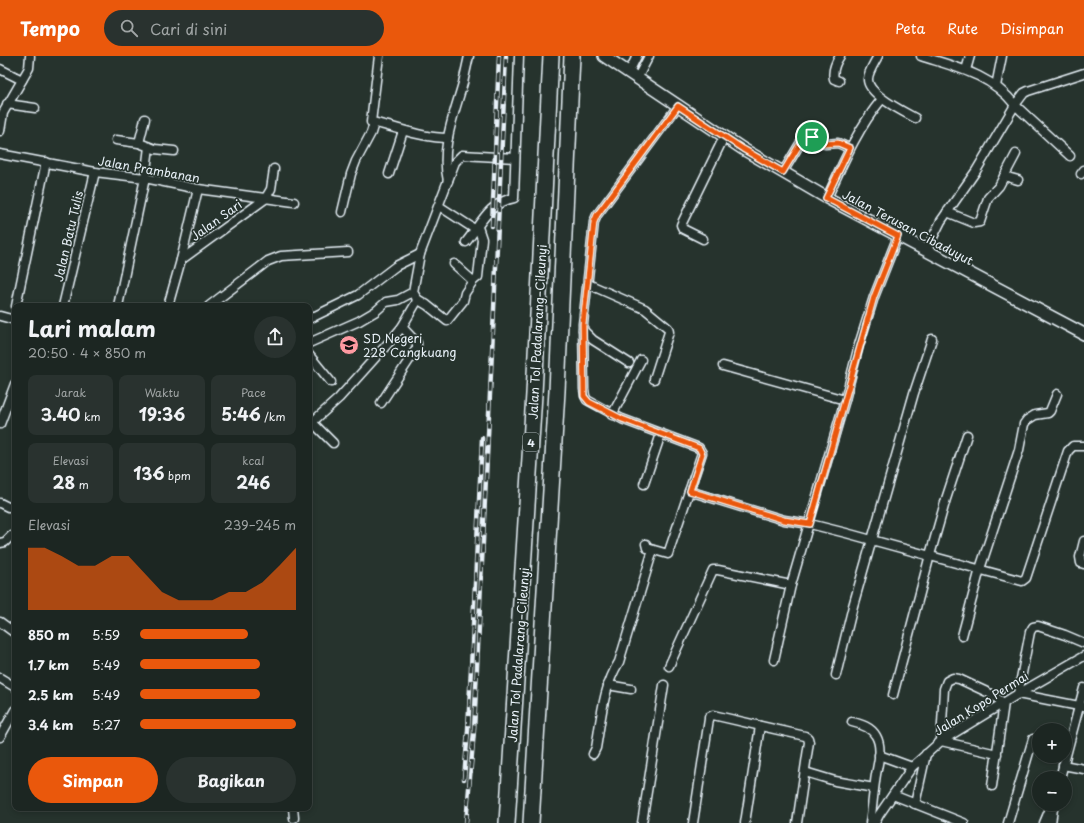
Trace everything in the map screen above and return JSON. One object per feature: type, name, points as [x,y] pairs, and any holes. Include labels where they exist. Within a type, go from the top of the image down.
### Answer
[{"type":"highway","name":"Jalan Tol Padalarang–Cileunyi","points":[[507,823],[534,402],[550,58]]},
{"type":"highway","name":"Jalan Tol Padalarang–Cileunyi","points":[[531,823],[557,391],[572,59]]},
{"type":"main road","name":"Jalan Terusan Cibaduyut","points":[[604,56],[724,137],[826,198],[1084,334]]},
{"type":"street","points":[[0,131],[3,113],[29,68],[30,56]]},
{"type":"street","points":[[378,56],[371,122],[434,138],[448,138]]},
{"type":"street","points":[[448,181],[445,160],[448,138],[469,56]]},
{"type":"street","points":[[466,242],[477,228],[483,217],[499,202],[514,198],[519,56]]},
{"type":"street","points":[[633,75],[637,56]]},
{"type":"street","points":[[633,75],[649,56]]},
{"type":"street","points":[[840,56],[833,75],[834,79],[840,81]]},
{"type":"street","points":[[878,56],[868,78],[868,84],[882,99],[915,118]]},
{"type":"street","points":[[921,56],[966,70],[984,78],[996,86],[1070,156]]},
{"type":"street","points":[[966,70],[970,56]]},
{"type":"street","points":[[996,86],[1002,56]]},
{"type":"street","points":[[0,68],[22,80]]},
{"type":"street","points":[[926,251],[941,221],[976,171],[1015,105],[1024,93],[1084,73]]},
{"type":"street","points":[[826,198],[850,148],[868,116],[882,99]]},
{"type":"street","points":[[7,104],[35,108]]},
{"type":"street","points":[[646,544],[647,547],[653,550],[668,554],[702,452],[699,448],[694,446],[629,423],[589,402],[584,396],[583,324],[594,222],[597,215],[678,106]]},
{"type":"street","points":[[139,143],[145,119]]},
{"type":"street","points":[[342,212],[351,174],[356,161],[371,133],[374,123]]},
{"type":"street","points":[[389,174],[403,131]]},
{"type":"street","points":[[703,239],[682,229],[681,225],[724,137]]},
{"type":"street","points":[[783,172],[804,137],[812,137],[825,144],[838,143],[850,148]]},
{"type":"street","points":[[116,140],[139,143],[150,147],[174,151]]},
{"type":"street","points":[[122,303],[150,147]]},
{"type":"street","name":"Jalan Prambanan","points":[[0,154],[95,172],[145,178],[198,189],[294,202]]},
{"type":"street","points":[[312,423],[341,396],[402,327],[415,296],[420,254],[455,162],[462,154],[515,158]]},
{"type":"street","points":[[947,212],[974,223],[980,222],[988,198],[999,186],[1016,154]]},
{"type":"street","points":[[17,303],[46,162]]},
{"type":"street","points":[[265,199],[271,189],[274,169]]},
{"type":"street","name":"Jalan Batu Tulis","points":[[64,303],[95,172]]},
{"type":"street","points":[[1004,176],[1018,180]]},
{"type":"street","points":[[169,303],[198,189]]},
{"type":"street","name":"Jalan Sari","points":[[181,260],[265,199]]},
{"type":"street","points":[[312,342],[359,321],[386,302],[415,296],[447,321],[463,300],[473,282],[478,277],[482,238],[477,228],[439,206]]},
{"type":"street","points":[[774,660],[791,585],[810,524],[859,345],[874,297],[898,236]]},
{"type":"street","points":[[213,303],[268,261],[281,256],[348,252]]},
{"type":"street","points":[[312,318],[358,295],[396,266],[420,254]]},
{"type":"street","points":[[454,264],[473,282]]},
{"type":"street","points":[[588,284],[645,310],[668,328],[670,332],[654,379]]},
{"type":"street","points":[[0,316],[12,317]]},
{"type":"street","points":[[381,403],[417,348],[417,343],[402,327]]},
{"type":"street","points":[[583,330],[593,340],[629,363]]},
{"type":"street","points":[[836,675],[914,393],[932,339]]},
{"type":"street","points":[[312,359],[331,382]]},
{"type":"street","points":[[612,415],[641,360]]},
{"type":"street","points":[[723,366],[845,400]]},
{"type":"street","points":[[0,424],[12,392]]},
{"type":"street","points":[[962,636],[980,569],[1018,450],[1024,424],[1035,415],[1048,413],[1057,394]]},
{"type":"street","points":[[312,425],[333,443]]},
{"type":"street","points":[[644,484],[661,434]]},
{"type":"street","points":[[893,695],[930,555],[946,499],[967,435]]},
{"type":"street","points":[[690,491],[784,520],[810,524],[873,540],[1020,581],[1025,580],[1068,451],[1073,446],[1084,446]]},
{"type":"street","points":[[0,503],[8,507],[12,507]]},
{"type":"street","points":[[0,543],[5,542],[11,536]]},
{"type":"street","points":[[1084,541],[1080,559],[1081,563],[1084,564]]},
{"type":"street","points":[[593,754],[596,748],[608,685],[612,672],[619,662],[653,550]]},
{"type":"street","points":[[669,666],[713,570],[791,585]]},
{"type":"street","points":[[0,622],[12,631]]},
{"type":"street","points":[[1081,707],[1018,694],[1030,632],[1033,627],[1038,626],[1066,635],[1084,643]]},
{"type":"street","name":"Jalan Kopo Permai","points":[[875,823],[912,767],[941,741],[1084,656]]},
{"type":"street","points":[[0,678],[12,685]]},
{"type":"street","points":[[992,786],[997,754],[1004,703],[989,693],[959,679],[953,678],[947,681],[944,688],[941,741],[997,754]]},
{"type":"street","points":[[608,685],[631,689]]},
{"type":"street","points":[[642,823],[664,685]]},
{"type":"street","points":[[1062,771],[1081,707],[1084,688]]},
{"type":"street","points":[[0,737],[12,715]]},
{"type":"street","points":[[693,823],[709,718],[713,716],[807,737],[809,742],[797,823]]},
{"type":"street","points":[[852,722],[871,730],[876,734],[878,740],[879,755],[870,823]]},
{"type":"street","points":[[745,823],[760,726]]},
{"type":"street","points":[[1008,823],[1032,742]]},
{"type":"street","points":[[915,804],[926,754]]},
{"type":"street","points":[[879,755],[912,767]]},
{"type":"street","points":[[1063,765],[1084,769]]},
{"type":"street","points":[[805,772],[835,781],[874,788]]},
{"type":"street","points":[[893,795],[964,823]]},
{"type":"street","points":[[293,811],[294,818]]},
{"type":"street","points":[[1044,823],[1050,811]]},
{"type":"street","points":[[1051,823],[1052,811]]},
{"type":"railway","points":[[492,226],[499,56]]},
{"type":"railway","points":[[466,823],[474,731],[506,56]]},
{"type":"railway","points":[[464,779],[468,730],[482,438]]},
{"type":"place","name":"SD Negeri 228 Cangkuang","points":[[349,345]]},
{"type":"route","points":[[678,106],[743,149],[783,172],[804,137],[812,137],[825,144],[834,142],[850,148],[826,198],[898,236],[874,297],[859,345],[810,524],[784,520],[690,491],[702,454],[699,448],[629,423],[589,402],[584,396],[583,324],[594,222],[597,215],[678,106]]}]
